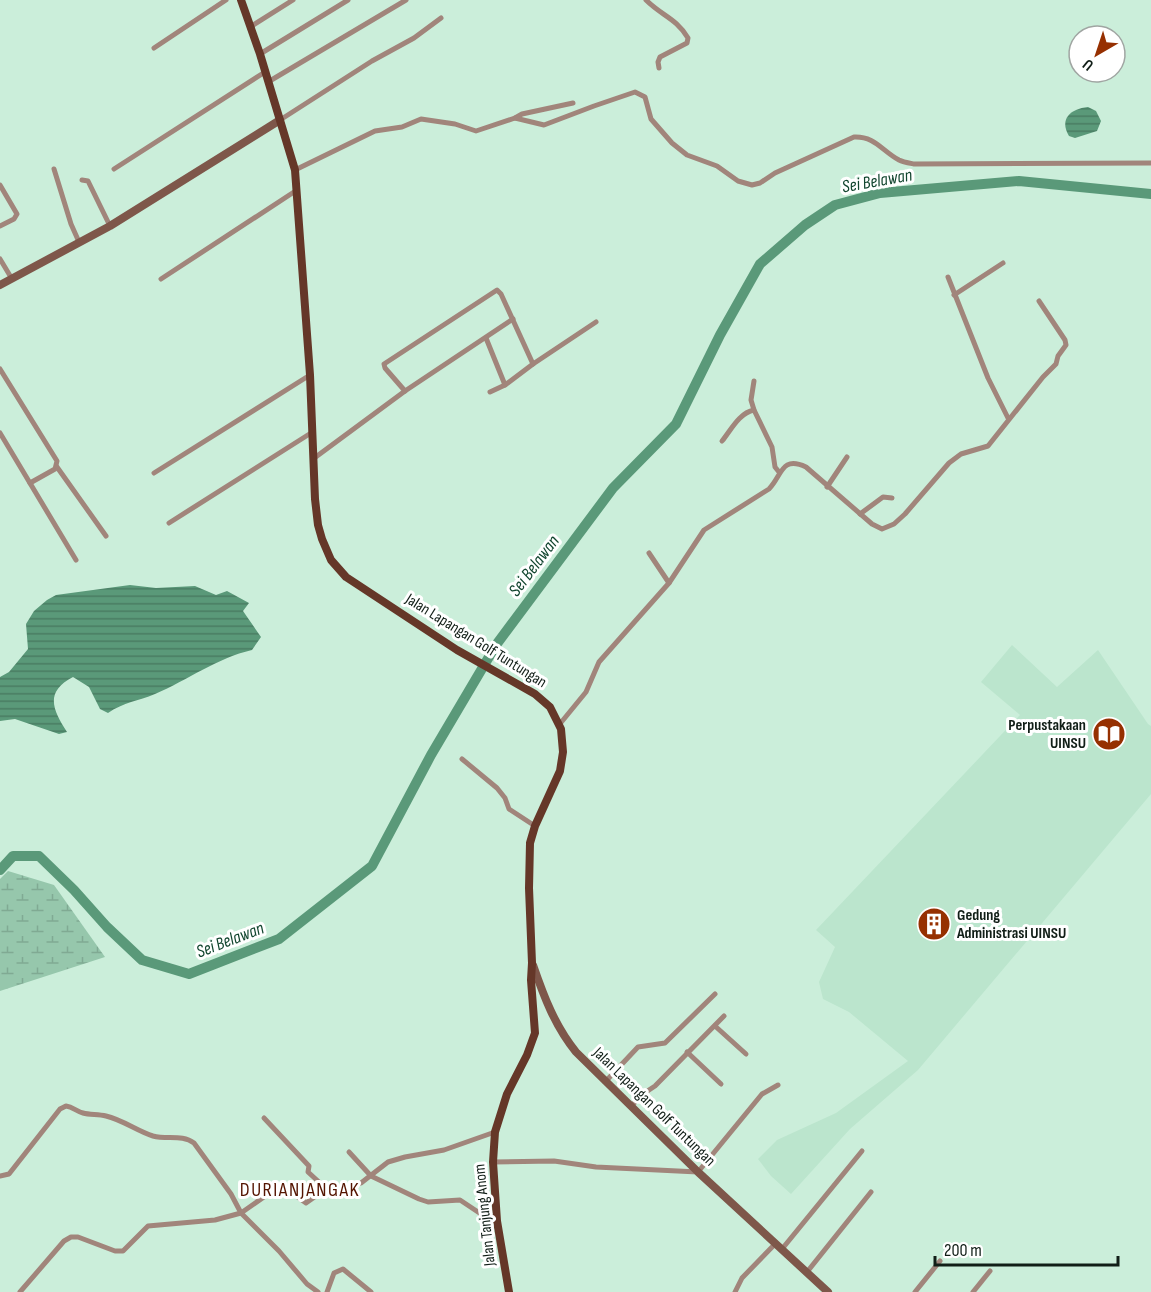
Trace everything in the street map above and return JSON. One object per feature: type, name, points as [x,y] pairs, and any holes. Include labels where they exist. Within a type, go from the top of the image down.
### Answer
[{"type":"main road","name":"Jalan Lapangan Golf Tuntungan","points":[[241,0],[295,170],[310,375],[312,460],[318,525],[322,539],[332,560],[354,583],[457,650],[546,702],[560,725],[563,752],[560,771],[535,826],[529,850],[532,963]]},
{"type":"main road","name":"Jalan Tanjung Anom","points":[[509,1292],[497,1221],[492,1162],[495,1132],[507,1094],[527,1055],[535,1033],[532,963]]},
{"type":"street","points":[[154,48],[226,0]]},
{"type":"street","points":[[250,27],[292,0]]},
{"type":"street","points":[[260,54],[348,0]]},
{"type":"street","points":[[268,82],[406,0]]},
{"type":"street","points":[[646,0],[680,25],[688,39],[687,43],[660,57],[659,68]]},
{"type":"street","points":[[0,285],[110,226],[372,61],[414,38],[441,18]]},
{"type":"street","points":[[114,169],[265,72]]},
{"type":"street","points":[[515,118],[544,125],[594,106],[639,93],[645,98],[651,119],[672,143],[687,155],[717,166],[738,181],[752,185],[859,136],[879,144],[899,160],[914,164],[1151,163]]},
{"type":"street","points":[[295,170],[375,131],[402,127],[421,119],[455,124],[476,131],[522,114],[573,103]]},
{"type":"street","points":[[54,169],[79,242]]},
{"type":"street","points":[[82,180],[88,181],[110,226]]},
{"type":"street","points":[[0,185],[17,214],[14,219],[0,226]]},
{"type":"street","points":[[161,279],[297,190]]},
{"type":"street","points":[[0,259],[12,279]]},
{"type":"street","points":[[954,295],[1003,263]]},
{"type":"street","points":[[948,277],[988,378],[1008,418]]},
{"type":"street","points":[[405,391],[384,364],[497,290],[533,364]]},
{"type":"street","points":[[560,725],[586,692],[599,662],[669,583],[704,530],[769,489],[779,472],[788,464],[800,464],[806,467],[872,524],[882,529],[894,524],[905,514],[949,464],[961,454],[988,446],[1042,376],[1056,364],[1058,356],[1066,345],[1039,301]]},
{"type":"street","points":[[312,460],[405,391],[513,319]]},
{"type":"street","points":[[490,392],[505,385],[596,322]]},
{"type":"street","points":[[486,338],[505,385]]},
{"type":"street","points":[[0,369],[56,459],[57,467],[106,536]]},
{"type":"street","points":[[154,473],[310,375]]},
{"type":"street","points":[[754,381],[751,400],[772,447],[775,466],[779,472]]},
{"type":"street","points":[[722,441],[742,416],[754,410]]},
{"type":"street","points":[[0,433],[76,560]]},
{"type":"street","points":[[170,523],[311,433]]},
{"type":"street","points":[[827,487],[847,457]]},
{"type":"street","points":[[30,483],[57,467]]},
{"type":"street","points":[[860,514],[883,497],[892,498]]},
{"type":"street","points":[[649,553],[669,583]]},
{"type":"street","points":[[462,759],[497,789],[505,798],[508,808],[535,826]]},
{"type":"street","name":"Jalan Lapangan Golf Tuntungan","points":[[532,963],[547,1005],[564,1037],[605,1082],[698,1172],[828,1292]]},
{"type":"street","points":[[605,1082],[638,1047],[665,1043],[715,994]]},
{"type":"street","points":[[631,1107],[724,1016]]},
{"type":"street","points":[[715,1026],[746,1054]]},
{"type":"street","points":[[687,1052],[721,1084]]},
{"type":"street","points":[[492,1162],[554,1161],[597,1167],[698,1172],[762,1094],[778,1085]]},
{"type":"street","points":[[0,1176],[9,1174],[60,1109],[66,1106],[74,1107],[82,1113],[105,1116],[152,1136],[189,1140],[194,1143],[231,1194],[241,1213],[279,1251],[307,1284],[318,1292]]},
{"type":"street","points":[[264,1118],[309,1166],[308,1172],[320,1183],[327,1195],[345,1190],[371,1176],[388,1162],[405,1156],[436,1152],[495,1132]]},
{"type":"street","points":[[735,1292],[742,1278],[779,1246],[862,1151]]},
{"type":"street","points":[[349,1152],[371,1176],[419,1199],[428,1202],[459,1200],[487,1218],[497,1221]]},
{"type":"street","points":[[20,1292],[70,1237],[78,1237],[115,1251],[123,1251],[148,1226],[216,1220],[241,1213],[281,1185],[306,1203],[323,1191]]},
{"type":"street","points":[[807,1272],[871,1192]]},
{"type":"street","points":[[915,1292],[940,1261]]},
{"type":"street","points":[[327,1292],[334,1273],[343,1269],[371,1292]]},
{"type":"street","points":[[972,1292],[990,1271]]},
{"type":"shaded area","points":[[1088,107],[1096,111],[1101,121],[1097,131],[1075,138],[1069,136],[1065,125],[1068,116],[1076,110]]},
{"type":"shaded area","points":[[130,585],[156,588],[195,586],[216,595],[227,591],[249,603],[243,611],[261,637],[252,650],[227,658],[167,688],[108,713],[100,709],[89,687],[73,677],[58,689],[54,702],[58,716],[67,732],[59,734],[15,719],[0,721],[0,677],[9,672],[28,649],[26,624],[34,611],[56,595]]},
{"type":"shaded area","points":[[1012,645],[1057,687],[1098,650],[1151,726],[1151,794],[918,1070],[850,1129],[791,1194],[771,1176],[758,1159],[777,1140],[836,1113],[908,1061],[849,1012],[823,999],[819,982],[835,947],[816,930],[1020,715],[981,682]]},
{"type":"green space","points":[[8,871],[54,885],[105,957],[0,991],[0,879]]},
{"type":"waterway","name":"Sei Belawan","points":[[0,870],[13,856],[39,856],[142,960],[189,974],[279,939],[372,866],[431,755],[496,645],[613,488],[676,424],[720,335],[760,264],[805,225],[835,205],[880,193],[1019,181],[1151,194]]},
{"type":"place","name":"Perpustakaan UINSU","points":[[1109,734]]},
{"type":"place","name":"Gedung Administrasi UINSU","points":[[934,924]]},
{"type":"district","name":"DURIANJANGAK","points":[[300,1190]]}]
